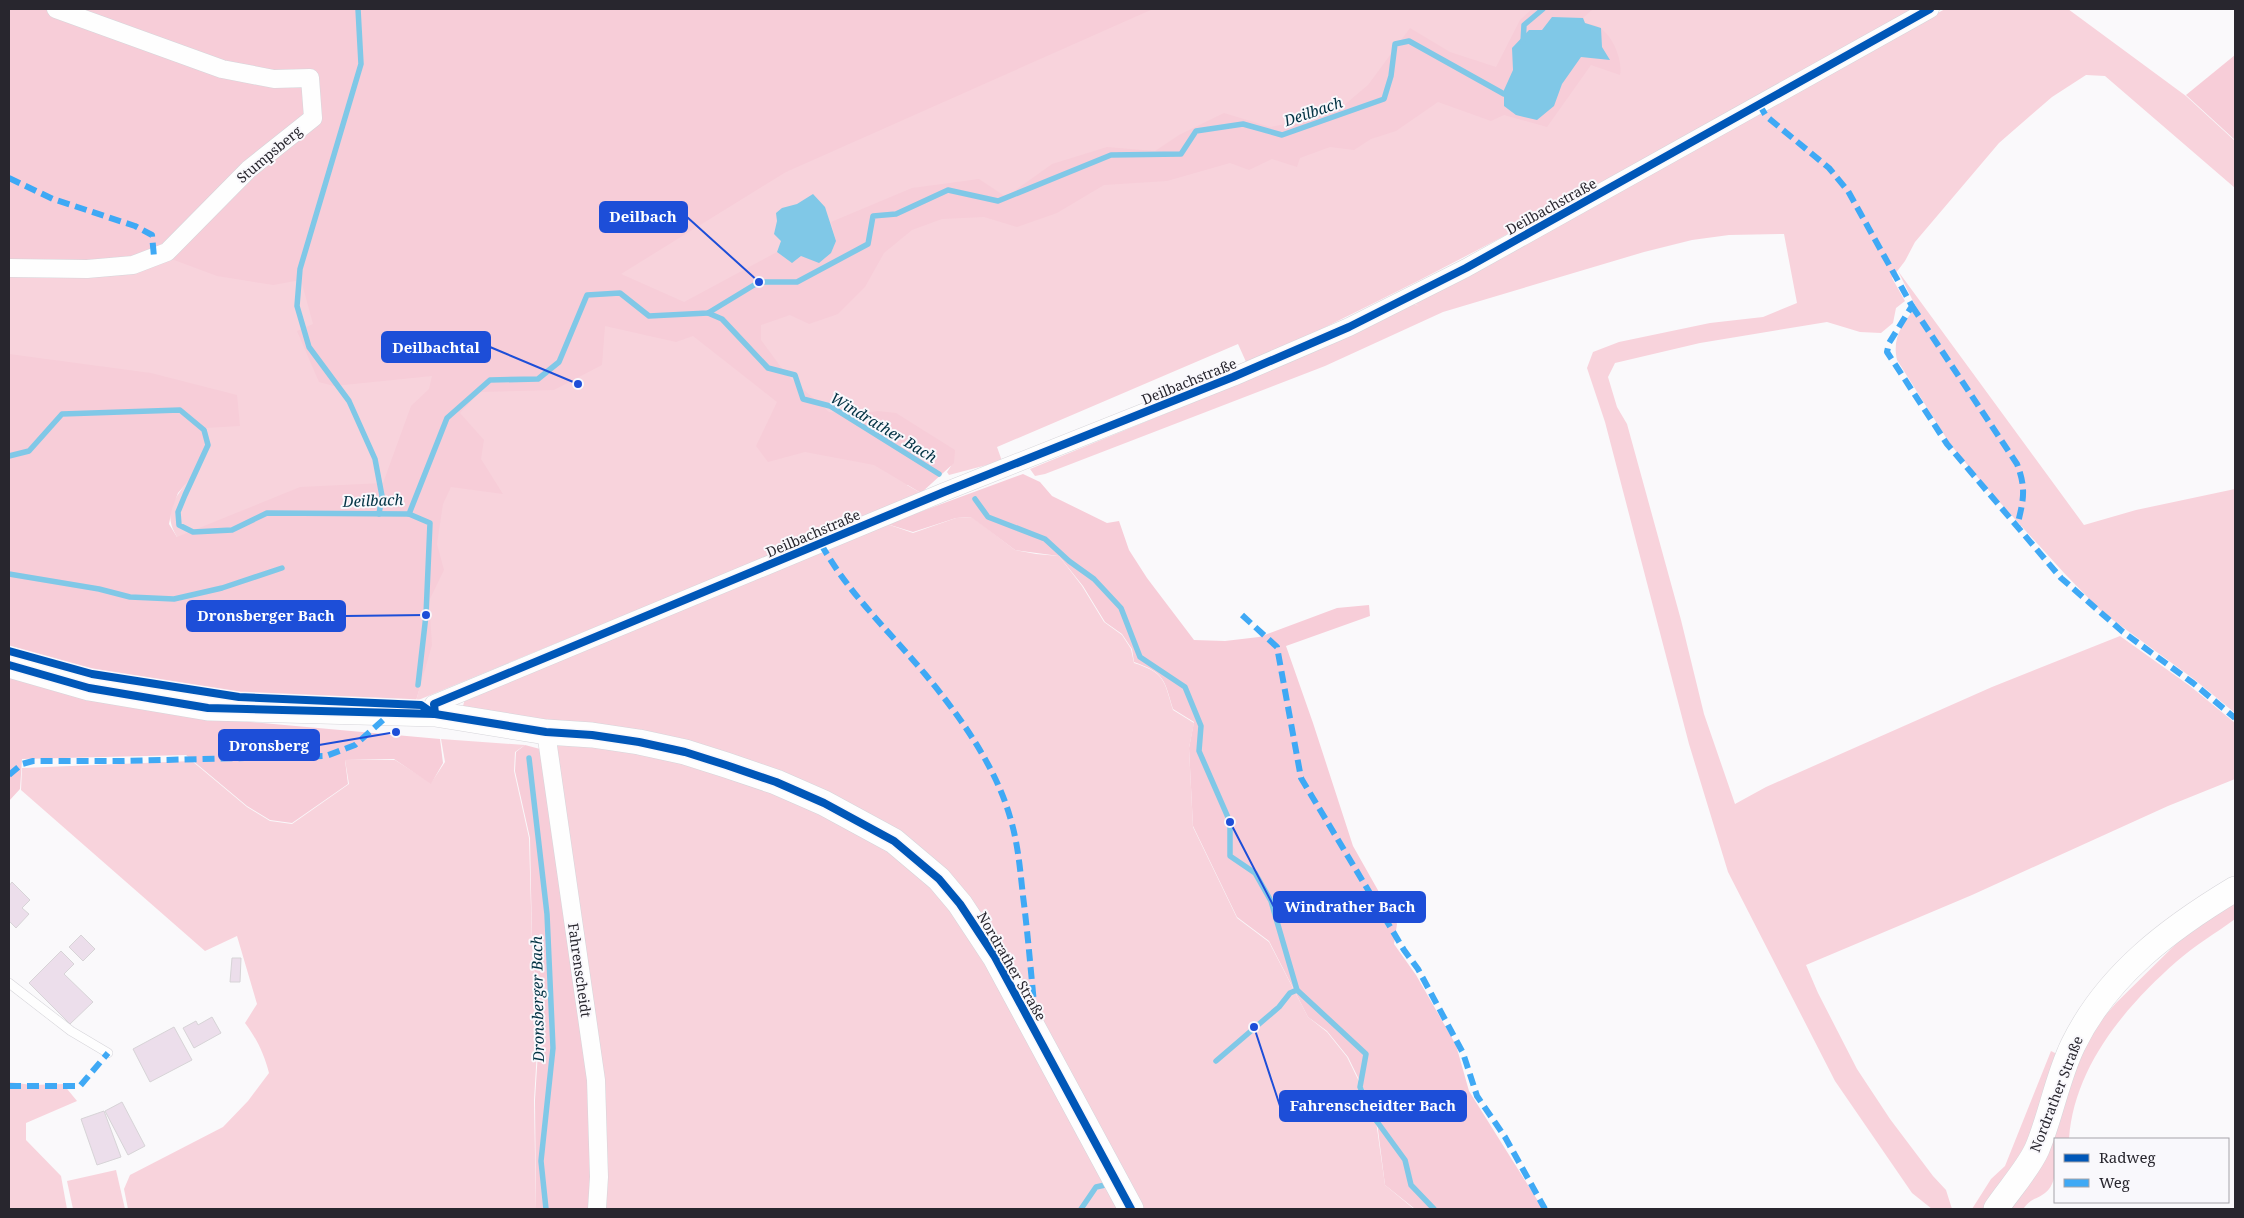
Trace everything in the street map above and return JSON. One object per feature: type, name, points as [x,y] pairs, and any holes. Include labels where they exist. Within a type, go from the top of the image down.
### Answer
[{"type":"main road","name":"Nordrather Straße","points":[[9,665],[89,688],[208,708],[435,714],[546,732],[592,735],[639,742],[685,752],[726,765],[776,782],[824,803],[872,827],[894,841],[939,878],[960,904],[995,957],[1131,1209]]},
{"type":"main road","name":"Nordrather Straße","points":[[1996,1209],[2036,1150],[2072,1047],[2106,992],[2133,964],[2164,937],[2207,906],[2235,889]]},
{"type":"street","name":"Stumpsberg","points":[[9,268],[87,270],[133,266],[167,252],[249,168],[313,118],[310,78],[274,79],[222,69],[56,9]]},
{"type":"street","name":"Deilbachstraße","points":[[435,714],[434,704],[944,492],[1233,377],[1349,327],[1466,268],[1930,9]]},
{"type":"street","name":"Fahrenscheidt","points":[[546,732],[596,1080],[599,1177],[597,1209]]},
{"type":"lane","points":[[9,983],[71,1031],[108,1053]]},
{"type":"shaded area","points":[[9,9],[1153,9],[786,172],[621,274],[684,302],[777,252],[792,263],[801,256],[836,241],[831,222],[912,188],[979,179],[1006,197],[1052,164],[1107,147],[1155,151],[1179,135],[1224,113],[1270,127],[1306,120],[1343,106],[1368,85],[1410,28],[1450,52],[1496,67],[1520,20],[1532,9],[1593,9],[1583,18],[1585,23],[1598,27],[1609,37],[1616,49],[1621,69],[1620,75],[1591,65],[1547,127],[1504,115],[1491,121],[1438,102],[1396,131],[1371,139],[1354,150],[1330,147],[1300,158],[1297,167],[1272,159],[1249,170],[1230,163],[1167,181],[1104,185],[1057,213],[1017,227],[984,217],[942,219],[912,230],[884,253],[865,287],[838,314],[809,324],[790,315],[761,325],[761,340],[786,374],[829,412],[856,414],[878,411],[896,413],[955,450],[954,463],[921,493],[874,465],[805,452],[768,462],[756,446],[777,402],[693,336],[676,342],[605,326],[602,365],[554,390],[480,392],[460,413],[484,440],[481,459],[503,494],[451,487],[443,504],[437,544],[444,570],[429,601],[432,645],[416,701],[237,694],[91,672],[9,649],[9,354],[151,373],[237,395],[240,426],[206,428],[211,446],[191,478],[178,493],[169,524],[177,537],[300,487],[383,483],[411,406],[429,389],[432,376],[334,386],[319,382],[297,331],[313,324],[301,280],[273,285],[217,276],[166,257],[9,272]]},
{"type":"shaded area","points":[[1088,9],[1912,9],[1666,148],[1500,238],[1417,282],[1247,364],[1238,344],[997,447],[1002,461],[949,475],[947,472],[951,466],[929,473],[907,485],[921,493],[416,701],[424,671],[177,537],[170,514],[174,501],[188,481],[9,461],[9,272],[160,250],[547,297]]},
{"type":"shaded area","points":[[1945,9],[2068,9],[2186,96],[2235,141],[2235,188],[2105,76],[2086,75],[2052,97],[1999,143],[1915,242],[1905,261],[1892,278],[1905,301],[1896,308],[1893,323],[1881,333],[1860,332],[1827,322],[1700,343],[1615,363],[1608,377],[1617,407],[1627,424],[1681,620],[1704,714],[1735,804],[1766,787],[1992,687],[2120,636],[2190,686],[2235,723],[2235,779],[2168,806],[1972,895],[1806,965],[1818,993],[1857,1069],[1890,1119],[1933,1176],[1946,1190],[1952,1209],[1932,1209],[1912,1193],[1835,1081],[1728,872],[1689,744],[1605,422],[1587,368],[1593,352],[1619,342],[1710,323],[1763,317],[1797,303],[1784,234],[1729,235],[1692,240],[1644,252],[1443,312],[1325,366],[1045,474],[1035,476],[1030,469],[1238,384],[1414,304],[1419,306],[1415,304]]},
{"type":"shaded area","points":[[2235,55],[2235,140],[2186,95]]},
{"type":"shaded area","points":[[1898,271],[2084,525],[2136,510],[2235,489],[2235,713],[2195,680],[2102,612],[1984,485],[1950,444],[1897,360],[1896,345],[1899,332],[1906,319],[1916,307]]},
{"type":"shaded area","points":[[1023,474],[1040,482],[1052,496],[1107,523],[1119,521],[1129,550],[1147,578],[1194,640],[1225,641],[1259,637],[1337,608],[1369,605],[1370,616],[1286,646],[1353,846],[1397,924],[1394,944],[1416,975],[1456,1045],[1469,1091],[1543,1209],[1415,1209],[1385,1185],[1376,1114],[1348,1057],[1327,1031],[1308,1017],[1269,941],[1237,917],[1193,826],[1189,748],[1194,722],[1173,709],[1165,684],[1158,674],[1134,662],[1132,649],[1122,634],[1105,622],[1083,586],[1059,556],[1015,550],[971,517],[956,518],[913,532],[887,524]]},
{"type":"shaded area","points":[[972,517],[1015,550],[1059,556],[1082,586],[1104,622],[1122,635],[1131,649],[1134,663],[1158,674],[1165,685],[1173,710],[1194,723],[1189,748],[1193,827],[1237,918],[1269,942],[1308,1017],[1327,1032],[1347,1057],[1375,1114],[1385,1185],[1414,1209],[1140,1209],[1000,951],[876,822],[547,722],[463,706],[465,699],[887,524],[913,533],[956,518]]},
{"type":"shaded area","points":[[9,675],[207,718],[440,739],[443,763],[431,784],[394,759],[345,760],[348,784],[292,823],[270,820],[247,806],[186,755],[22,759],[20,789],[9,801]]},
{"type":"shaded area","points":[[441,739],[525,745],[515,752],[514,771],[529,838],[532,941],[538,1035],[534,1100],[536,1209],[128,1209],[124,1189],[130,1175],[223,1127],[248,1101],[269,1073],[260,1047],[245,1023],[257,1004],[237,936],[205,951],[21,790],[22,768],[192,761],[247,807],[270,821],[292,824],[349,784],[345,760],[395,760],[431,783],[445,762]]},
{"type":"shaded area","points":[[557,740],[684,762],[770,791],[867,836],[933,886],[986,960],[1122,1209],[604,1209],[554,760]]},
{"type":"shaded area","points":[[525,745],[540,749],[589,1078],[591,1209],[536,1209],[535,1100],[539,1035],[532,940],[530,838],[515,771],[516,752]]},
{"type":"shaded area","points":[[2235,902],[2235,919],[2176,962],[2138,999],[2105,1040],[2081,1087],[2073,1113],[2069,1138],[2054,1138],[2054,1178],[2050,1188],[2029,1202],[2023,1209],[2008,1209],[2080,1053],[2097,1025],[2116,1003],[2180,940]]},
{"type":"shaded area","points":[[2051,1051],[2059,1055],[2025,1148],[1985,1209],[1972,1209],[1991,1179],[2005,1166]]},
{"type":"shaded area","points":[[9,1082],[32,1085],[63,1084],[77,1101],[26,1123],[26,1140],[61,1176],[67,1209],[9,1209]]},
{"type":"shaded area","points":[[116,1170],[125,1209],[73,1209],[67,1181]]},
{"type":"water","points":[[1552,17],[1583,18],[1585,23],[1601,28],[1602,47],[1610,60],[1581,57],[1562,84],[1554,106],[1537,120],[1516,115],[1504,106],[1504,90],[1513,70],[1512,48],[1529,30],[1542,30]]},
{"type":"water","points":[[813,194],[825,207],[836,241],[831,253],[819,263],[801,256],[792,263],[777,252],[781,241],[774,234],[777,221],[776,213],[782,208],[797,204]]},
{"type":"building","points":[[12,882],[30,900],[22,908],[29,914],[16,928],[9,921],[9,886]]},
{"type":"building","points":[[81,935],[95,949],[83,961],[69,947]]},
{"type":"building","points":[[61,951],[74,964],[64,974],[93,1002],[70,1024],[29,983]]},
{"type":"building","points":[[232,958],[241,958],[240,982],[230,982]]},
{"type":"building","points":[[212,1017],[221,1033],[194,1048],[183,1028],[196,1021],[198,1025]]},
{"type":"building","points":[[174,1027],[192,1060],[150,1082],[133,1049]]},
{"type":"building","points":[[122,1102],[145,1146],[128,1155],[105,1111]]},
{"type":"building","points":[[104,1111],[121,1157],[97,1165],[81,1119]]},
{"type":"waterway","points":[[358,9],[361,64],[300,269],[297,306],[309,347],[349,401],[375,459],[382,496],[379,514]]},
{"type":"waterway","name":"Deilbach","points":[[1523,43],[1524,25],[1543,9]]},
{"type":"waterway","name":"Deilbach","points":[[9,456],[29,451],[62,414],[180,410],[204,430],[208,445],[178,512],[179,525],[193,532],[232,530],[267,513],[409,514],[447,418],[490,380],[538,379],[559,362],[587,295],[620,293],[649,316],[708,313],[759,282],[797,282],[868,244],[873,216],[896,214],[948,190],[998,201],[1111,155],[1181,154],[1196,131],[1243,124],[1282,135],[1384,99],[1391,76],[1395,44],[1409,41],[1504,94],[1510,94]]},
{"type":"waterway","name":"Windrather Bach","points":[[708,313],[722,319],[768,368],[795,375],[803,399],[830,406],[939,474]]},
{"type":"waterway","name":"Windrather Bach","points":[[975,499],[988,517],[1045,539],[1069,561],[1094,579],[1121,608],[1140,657],[1185,687],[1201,726],[1199,751],[1230,822],[1230,856],[1255,873],[1271,901],[1297,990],[1366,1054],[1360,1087],[1370,1112],[1405,1160],[1411,1185],[1434,1209]]},
{"type":"waterway","name":"Dronsberger Bach","points":[[409,514],[430,523],[426,615],[418,685]]},
{"type":"waterway","points":[[9,574],[99,589],[130,597],[174,599],[222,588],[282,568]]},
{"type":"waterway","name":"Dronsberger Bach","points":[[529,758],[547,914],[553,1048],[541,1161],[546,1209]]},
{"type":"waterway","points":[[1216,1061],[1279,1007],[1290,993],[1297,990]]},
{"type":"waterway","points":[[1081,1209],[1096,1187],[1105,1185]]},
{"type":"marked path","points":[[1759,104],[1766,116],[1829,168],[1848,191],[1912,306],[1889,343],[1887,352],[1947,444],[2061,578],[2123,632],[2193,683],[2235,718]]},
{"type":"marked path","points":[[9,178],[53,199],[135,226],[152,235],[154,257]]},
{"type":"marked path","points":[[1912,306],[2017,464],[2023,489],[2017,527]]},
{"type":"marked path","points":[[821,544],[856,595],[951,706],[975,741],[995,778],[1010,817],[1018,856],[1035,1013],[1028,1018]]},
{"type":"marked path","points":[[1242,615],[1277,647],[1301,778],[1404,950],[1418,969],[1463,1053],[1477,1096],[1505,1137],[1545,1209]]},
{"type":"marked path","points":[[9,775],[22,764],[33,761],[121,761],[326,756],[355,745],[391,713]]},
{"type":"marked path","points":[[9,1086],[80,1086],[108,1053]]},
{"type":"cycle path","points":[[435,714],[434,704],[944,492],[1233,377],[1349,327],[1466,268],[1930,9]]},
{"type":"cycle path","points":[[9,651],[92,674],[239,697],[421,705],[431,712]]},
{"type":"cycle path","points":[[9,665],[89,688],[208,708],[435,714],[546,732],[592,735],[639,742],[685,752],[726,765],[776,782],[824,803],[894,841],[939,879],[960,904],[995,957],[1131,1209]]},
{"type":"place","name":"Deilbach","points":[[759,282]]},
{"type":"place","name":"Deilbachtal","points":[[578,384]]},
{"type":"place","name":"Dronsberger Bach","points":[[426,615]]},
{"type":"place","name":"Dronsberg","points":[[396,732]]},
{"type":"place","name":"Windrather Bach","points":[[1230,822]]},
{"type":"place","name":"Fahrenscheidter Bach","points":[[1254,1027]]}]
